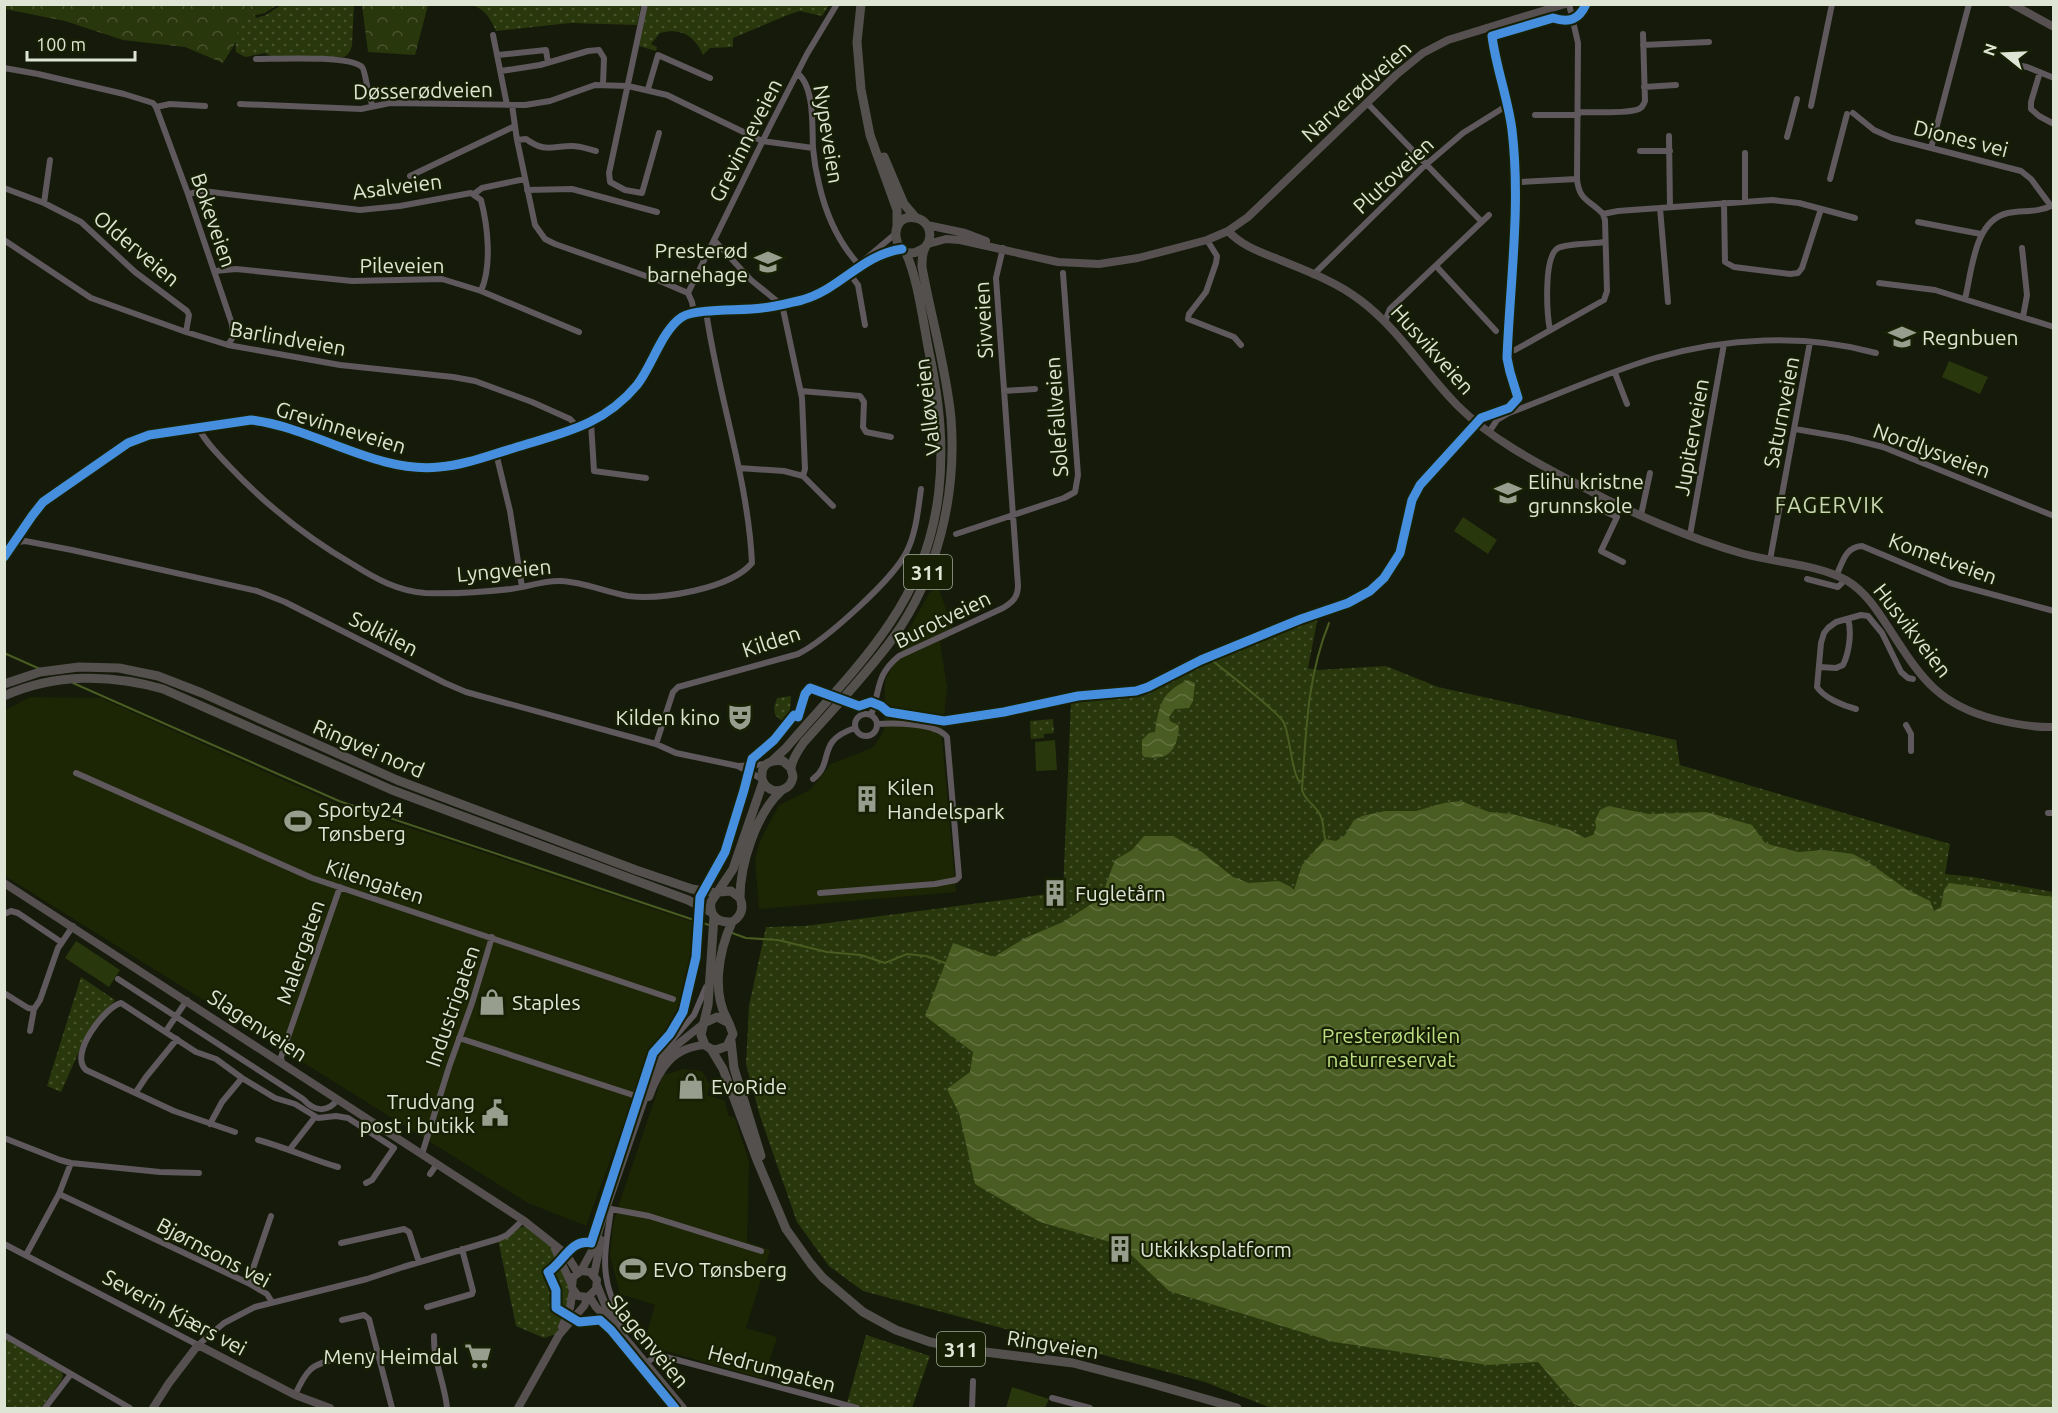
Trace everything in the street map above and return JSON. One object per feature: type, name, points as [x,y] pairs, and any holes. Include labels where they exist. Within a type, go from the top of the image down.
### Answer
[{"type":"main road","name":"311","points":[[861,4],[857,58],[861,89],[870,135],[895,206],[897,243],[903,250]]},
{"type":"main road","name":"Narverødveien","points":[[1000,247],[1058,262],[1110,263],[1207,240],[1228,231],[1259,207],[1406,66],[1434,46],[1567,4]]},
{"type":"main road","points":[[2012,4],[2054,27]]},
{"type":"main road","name":"311","points":[[867,119],[873,128],[902,200],[916,218],[927,225],[930,232],[926,246]]},
{"type":"main road","points":[[896,230],[905,219],[916,218]]},
{"type":"main road","points":[[927,225],[965,233],[1000,247]]},
{"type":"main road","name":"Husvikveien","points":[[1228,231],[1242,244],[1352,294],[1385,321],[1473,420],[1527,456],[1606,499],[1690,535],[1722,547],[1845,580],[1867,597],[1921,674],[1949,701],[1975,714],[2014,724],[2054,727]]},
{"type":"main road","points":[[903,250],[917,252],[926,246],[951,239],[1000,247]]},
{"type":"main road","name":"Valløveien","points":[[729,1023],[720,1003],[718,990],[721,950],[729,928],[742,909],[740,898],[743,871],[754,834],[767,806],[791,783],[793,775],[791,768],[804,742],[874,662],[899,628],[920,591],[940,536],[950,484],[952,431],[946,384],[922,267],[926,246]]},
{"type":"main road","name":"Valløveien","points":[[769,762],[786,748],[847,679],[886,629],[911,587],[930,536],[939,489],[941,429],[933,369],[913,271],[903,250]]},
{"type":"main road","name":"Ringvei nord","points":[[4,684],[40,672],[96,667],[119,668],[158,676],[202,693],[351,761],[426,792],[636,870],[692,889],[718,893]]},
{"type":"main road","name":"Ringvei nord","points":[[4,696],[31,686],[75,678],[125,680],[163,689],[392,790],[688,900],[713,921]]},
{"type":"main road","points":[[729,928],[719,921],[713,921],[711,902],[733,869],[762,780],[762,771],[769,762],[783,761],[791,768]]},
{"type":"main road","points":[[762,780],[770,789],[781,791]]},
{"type":"main road","name":"Slagenveien","points":[[4,883],[523,1220],[566,1254],[580,1272]]},
{"type":"main road","points":[[718,893],[730,891],[740,898]]},
{"type":"main road","name":"Ringveien","points":[[713,921],[708,1005],[701,1035],[723,1069],[782,1221],[795,1243],[828,1284],[848,1301],[886,1325],[920,1339],[950,1347],[1073,1363],[1237,1408]]},
{"type":"main road","points":[[518,1408],[559,1335],[570,1308],[573,1277],[580,1272],[595,1245],[650,1079],[661,1059],[704,1024],[717,1017],[729,1023]]},
{"type":"main road","name":"Ringveien","points":[[729,1023],[733,1034],[731,1041],[734,1068],[762,1159],[763,1170]]},
{"type":"main road","points":[[559,1335],[584,1306],[597,1285],[594,1275],[611,1209],[660,1072],[672,1057],[681,1051],[708,1047],[722,1049],[731,1041]]},
{"type":"main road","name":"Slagenveien","points":[[550,1241],[572,1287]]},
{"type":"main road","points":[[580,1272],[586,1271],[594,1275]]},
{"type":"main road","name":"Slagenveien","points":[[597,1285],[608,1312],[620,1332]]},
{"type":"main road","points":[[572,1287],[578,1296],[589,1296]]},
{"type":"main road","name":"Slagenveien","points":[[589,1296],[683,1408]]},
{"type":"main road","points":[[153,1408],[198,1345]]},
{"type":"main road","name":"Severin Kjærs vei","points":[[198,1345],[295,1395],[330,1408]]},
{"type":"street","points":[[645,4],[609,173],[610,182],[626,190],[642,193],[659,133]]},
{"type":"street","name":"Grevinneveien","points":[[688,293],[762,141],[837,4]]},
{"type":"street","points":[[1515,350],[1604,300],[1607,291],[1605,220],[1603,214],[1583,197],[1577,179],[1578,43],[1567,4]]},
{"type":"street","points":[[1811,105],[1832,4]]},
{"type":"street","points":[[1931,148],[1969,4]]},
{"type":"street","points":[[1535,115],[1638,109],[1644,103],[1643,34]]},
{"type":"street","points":[[493,36],[515,126],[535,225],[545,238],[688,293],[694,312],[781,305],[819,295],[860,265],[888,251],[903,250]]},
{"type":"street","points":[[1643,45],[1709,42]]},
{"type":"street","name":"Døsserødveien","points":[[498,55],[546,50],[548,63]]},
{"type":"street","name":"Døsserødveien","points":[[501,71],[548,63],[599,50],[604,58],[603,84]]},
{"type":"street","points":[[648,89],[658,55],[710,78]]},
{"type":"street","points":[[256,59],[315,59],[352,62],[359,65],[365,72],[367,92],[373,106]]},
{"type":"street","points":[[2017,65],[2054,78]]},
{"type":"street","points":[[4,68],[124,94],[153,103],[156,107],[170,104],[205,106]]},
{"type":"street","points":[[2040,72],[2031,108],[2039,116],[2054,124]]},
{"type":"street","name":"Nypeveien","points":[[797,74],[805,82],[810,100],[813,148],[819,186],[837,235],[845,249],[860,265]]},
{"type":"street","name":"Døsserødveien","points":[[240,104],[361,109],[390,103],[542,104],[585,87],[603,84],[648,89],[686,103],[762,141],[813,148]]},
{"type":"street","points":[[1644,87],[1676,85]]},
{"type":"street","points":[[1787,137],[1797,99]]},
{"type":"street","points":[[1367,103],[1481,221]]},
{"type":"street","name":"Bokeveien","points":[[156,107],[215,271],[233,332],[228,345]]},
{"type":"street","name":"Plutoveien","points":[[1313,275],[1426,164],[1464,133],[1503,108]]},
{"type":"street","name":"Diones vei","points":[[1830,179],[1850,114],[1878,133],[1892,138],[2021,171],[2031,179],[2052,206]]},
{"type":"street","points":[[410,176],[515,126]]},
{"type":"street","points":[[1670,136],[1670,207]]},
{"type":"street","points":[[517,140],[526,139],[536,147],[547,149],[569,146],[596,151]]},
{"type":"street","points":[[1640,151],[1670,151]]},
{"type":"street","points":[[1745,153],[1745,201]]},
{"type":"street","points":[[44,203],[50,160]]},
{"type":"street","points":[[474,194],[482,188],[525,179]]},
{"type":"street","points":[[1521,182],[1577,179]]},
{"type":"street","name":"Olderveien","points":[[4,188],[44,203],[81,222],[135,272],[181,305],[189,315],[186,332]]},
{"type":"street","points":[[527,190],[548,188],[579,190],[657,212]]},
{"type":"street","name":"Asalveien","points":[[188,194],[203,191],[360,210],[400,206],[466,192],[474,194],[481,200],[485,228],[488,270],[481,291]]},
{"type":"street","points":[[1603,214],[1745,201],[1784,200],[1855,218]]},
{"type":"street","points":[[1724,203],[1725,262],[1734,267],[1790,274],[1798,273],[1802,268],[1821,209]]},
{"type":"street","points":[[1965,299],[1981,234],[1989,223],[2001,215],[2040,210],[2052,206]]},
{"type":"street","points":[[1660,208],[1668,302]]},
{"type":"street","points":[[1385,321],[1390,309],[1489,215]]},
{"type":"street","points":[[1918,222],[1981,234]]},
{"type":"street","points":[[860,265],[866,256],[896,230]]},
{"type":"street","name":"Barlindveien","points":[[4,240],[91,297],[186,332],[228,345],[340,365],[475,381],[570,419],[579,428]]},
{"type":"street","points":[[714,240],[751,280],[781,305],[801,391],[805,469],[803,476]]},
{"type":"street","points":[[1207,240],[1217,256],[1216,263],[1206,292],[1189,314],[1188,319],[1234,338],[1241,345]]},
{"type":"street","points":[[1550,330],[1548,317],[1551,255],[1555,250],[1563,247],[1605,242]]},
{"type":"street","name":"Sivveien","points":[[1000,247],[996,274],[1012,516]]},
{"type":"street","points":[[2022,248],[2027,295],[2023,317]]},
{"type":"street","points":[[1436,266],[1496,331]]},
{"type":"street","name":"Pileveien","points":[[215,271],[236,269],[352,281],[442,279],[481,291],[579,332]]},
{"type":"street","points":[[849,273],[858,285],[865,325]]},
{"type":"street","name":"Solefallveien","points":[[956,534],[1070,496],[1075,492],[1078,475],[1063,273]]},
{"type":"street","points":[[1879,283],[1922,287],[2054,327]]},
{"type":"street","name":"Lyngveien","points":[[198,428],[207,442],[239,477],[280,515],[316,542],[377,579],[407,591],[426,593],[473,591],[562,581],[630,596],[663,596],[710,586],[742,572],[752,563],[751,536],[706,311]]},
{"type":"street","name":"Grevinneveien","points":[[4,556],[44,502],[123,446],[143,436],[243,420],[268,422],[393,464],[439,468],[579,428],[591,423],[626,399],[640,381],[673,324],[694,312]]},
{"type":"street","points":[[1489,432],[1497,420],[1509,413],[1653,359],[1705,346],[1770,340],[1838,345],[1876,353]]},
{"type":"street","name":"Saturnveien","points":[[1770,560],[1810,342]]},
{"type":"street","name":"Jupiterveien","points":[[1690,535],[1724,344]]},
{"type":"street","points":[[1615,373],[1627,404]]},
{"type":"street","points":[[1004,391],[1035,389]]},
{"type":"street","points":[[801,391],[860,396],[864,402],[863,427],[866,432],[891,437]]},
{"type":"street","points":[[591,423],[594,471],[646,478]]},
{"type":"street","name":"Nordlysveien","points":[[1795,429],[1883,447],[2054,516]]},
{"type":"street","points":[[496,453],[510,511],[522,587]]},
{"type":"street","points":[[738,468],[764,468],[803,476],[833,506]]},
{"type":"street","points":[[1641,515],[1650,473]]},
{"type":"street","name":"Kilden","points":[[656,744],[673,692],[678,687],[798,654],[813,646],[855,609],[895,569],[906,552],[915,525],[921,489]]},
{"type":"street","points":[[1606,499],[1595,507],[1617,517],[1601,551],[1623,562]]},
{"type":"street","name":"Burotveien","points":[[871,715],[882,675],[899,656],[1017,602],[1018,588],[1012,516]]},
{"type":"street","name":"Solkilen","points":[[13,543],[28,542],[72,550],[257,591],[285,602],[466,692],[656,744],[676,753],[738,766],[762,780]]},
{"type":"street","name":"Kometveien","points":[[1836,576],[1848,552],[1854,547],[1862,546],[1950,583],[2054,611]]},
{"type":"street","points":[[1807,579],[1838,587],[1845,580]]},
{"type":"street","points":[[1856,709],[1843,705],[1820,692],[1817,681],[1821,643],[1824,633],[1831,625],[1861,615],[1868,616],[1888,643],[1901,672],[1912,679]]},
{"type":"street","points":[[1820,666],[1836,668],[1843,665],[1848,651],[1850,625],[1848,619]]},
{"type":"street","points":[[865,714],[875,718],[877,724],[873,734],[867,736],[860,735],[855,728],[858,717],[865,714]]},
{"type":"street","points":[[820,893],[935,884],[956,880],[959,877],[947,737],[940,730],[900,723],[877,724]]},
{"type":"street","points":[[1906,725],[1911,734],[1911,751]]},
{"type":"street","points":[[813,779],[818,775],[828,748],[834,739],[855,728]]},
{"type":"street","name":"Solkilen","points":[[738,766],[769,762]]},
{"type":"street","name":"Kilengaten","points":[[76,772],[272,861],[340,887],[673,999]]},
{"type":"street","name":"Malergaten","points":[[282,1063],[281,1057],[340,887]]},
{"type":"street","points":[[4,914],[11,911],[18,913],[61,942]]},
{"type":"street","points":[[30,1031],[34,1009],[40,1000],[51,964],[61,942],[73,926]]},
{"type":"street","name":"Industrigaten","points":[[422,1154],[492,938]]},
{"type":"street","points":[[118,979],[303,1099],[305,1106],[315,1117],[348,1118],[394,1148],[372,1180],[366,1183]]},
{"type":"street","points":[[650,1079],[652,1066],[658,1056],[689,1022],[699,1006],[709,981]]},
{"type":"street","points":[[4,993],[28,1008],[34,1009]]},
{"type":"street","points":[[166,1031],[187,1000]]},
{"type":"street","points":[[235,1132],[174,1111],[86,1070],[80,1060],[88,1036],[115,1005],[121,1003],[196,1052],[216,1059],[275,1098],[320,1110],[326,1110],[338,1099]]},
{"type":"street","points":[[136,1092],[177,1038]]},
{"type":"street","points":[[459,1038],[633,1095]]},
{"type":"street","points":[[210,1124],[222,1102],[242,1078]]},
{"type":"street","points":[[290,1149],[315,1117]]},
{"type":"street","points":[[4,1138],[71,1163],[160,1172],[200,1173]]},
{"type":"street","points":[[258,1140],[338,1167]]},
{"type":"street","points":[[26,1255],[59,1194],[71,1163]]},
{"type":"street","points":[[430,1174],[437,1164]]},
{"type":"street","name":"Bjørnsons vei","points":[[59,1194],[248,1283],[267,1294],[272,1302],[367,1279],[507,1235],[523,1220]]},
{"type":"street","points":[[620,1332],[622,1324],[609,1293],[606,1274],[606,1249],[611,1209],[649,1216],[761,1251]]},
{"type":"street","points":[[248,1283],[271,1216]]},
{"type":"street","points":[[341,1243],[404,1229],[409,1232],[419,1262]]},
{"type":"street","name":"Severin Kjærs vei","points":[[4,1244],[198,1345]]},
{"type":"street","points":[[427,1306],[472,1294],[462,1249]]},
{"type":"street","points":[[198,1345],[240,1313],[272,1302]]},
{"type":"street","points":[[342,1320],[367,1317],[392,1408]]},
{"type":"street","points":[[4,1335],[130,1408]]},
{"type":"street","points":[[434,1335],[434,1351],[446,1395],[447,1408]]},
{"type":"street","points":[[295,1395],[303,1379],[313,1367],[359,1355],[378,1355]]},
{"type":"street","name":"Hedrumgaten","points":[[646,1364],[656,1356],[662,1356],[856,1408]]},
{"type":"street","points":[[45,1408],[70,1374]]},
{"type":"street","points":[[972,1408],[973,1381]]},
{"type":"street","points":[[1052,1398],[1089,1408]]},
{"type":"shaded area","points":[[938,587],[955,633],[940,642],[947,687],[942,739],[956,892],[759,909],[755,860],[759,843],[779,805],[810,790],[831,764],[874,747],[884,730],[885,680],[904,646],[907,633],[930,592]]},
{"type":"shaded area","points":[[30,697],[101,698],[337,804],[693,922],[693,955],[685,996],[668,1032],[652,1047],[586,1226],[528,1203],[5,876],[4,711]]},
{"type":"shaded area","points":[[684,1069],[702,1071],[710,1085],[707,1095],[725,1101],[728,1115],[735,1118],[749,1162],[747,1242],[770,1250],[746,1328],[777,1337],[764,1379],[662,1350],[646,1336],[655,1305],[620,1294],[610,1255],[613,1224],[663,1075]]},
{"type":"green space","points":[[641,4],[637,25],[570,23],[496,31],[487,15],[472,5]]},
{"type":"green space","points":[[4,5],[277,5],[265,13],[252,16],[223,63],[185,47],[123,40],[65,21],[5,9]]},
{"type":"green space","points":[[281,5],[354,5],[352,46],[346,56],[277,59],[265,53],[245,57],[236,52],[238,29],[249,10],[252,10],[256,18],[266,15]]},
{"type":"green space","points":[[362,5],[428,5],[415,55],[368,52]]},
{"type":"green space","points":[[648,5],[829,5],[822,16],[800,11],[790,14],[733,38],[733,47],[710,48],[703,55],[691,38],[674,31],[660,33],[651,44],[657,47],[656,51],[639,46]]},
{"type":"green space","points":[[1949,361],[1988,377],[1980,394],[1942,377]]},
{"type":"green space","points":[[1463,517],[1497,540],[1488,554],[1454,531]]},
{"type":"green space","name":"Presterødkilen naturreservat","points":[[1318,616],[1308,668],[1317,670],[1386,666],[1438,687],[1676,740],[1680,765],[1950,844],[1945,874],[2053,892],[2053,1408],[1271,1408],[1205,1382],[863,1291],[829,1266],[797,1222],[760,1116],[746,1064],[749,1006],[766,927],[805,926],[1063,892],[1071,699],[1139,692]]},
{"type":"green space","points":[[791,696],[790,711],[783,722],[775,715],[774,707],[777,698]]},
{"type":"green space","points":[[1053,719],[1054,733],[1044,734],[1044,738],[1031,739],[1030,721]]},
{"type":"green space","points":[[1055,740],[1057,770],[1036,771],[1035,742]]},
{"type":"green space","points":[[76,941],[120,970],[109,987],[65,958]]},
{"type":"green space","points":[[81,977],[115,1000],[85,1038],[61,1092],[47,1086]]},
{"type":"green space","points":[[525,1226],[550,1246],[561,1265],[569,1287],[568,1306],[556,1334],[544,1338],[516,1326],[498,1239]]},
{"type":"green space","points":[[866,1335],[930,1356],[912,1408],[866,1408],[847,1403]]},
{"type":"green space","points":[[4,1338],[62,1372],[61,1381],[41,1408],[5,1408]]},
{"type":"green space","points":[[1012,1387],[1049,1399],[1045,1408],[1006,1408]]},
{"type":"water","points":[[1188,680],[1195,683],[1193,701],[1189,708],[1175,709],[1169,717],[1170,721],[1179,728],[1173,749],[1170,753],[1160,757],[1144,757],[1142,740],[1149,733],[1155,732],[1163,700],[1172,689]]},
{"type":"water","name":"Presterødkilen naturreservat","points":[[1461,801],[1489,812],[1512,814],[1570,830],[1585,838],[1593,835],[1596,828],[1595,821],[1600,810],[1608,806],[1649,814],[1706,812],[1752,825],[1765,843],[1775,846],[1798,852],[1824,850],[1853,854],[1906,889],[1930,901],[1934,911],[1941,907],[1944,890],[1949,883],[2053,897],[2053,1408],[1584,1408],[1574,1404],[1538,1362],[1488,1365],[1334,1342],[1169,1291],[1121,1245],[1040,1222],[975,1184],[959,1113],[947,1089],[970,1072],[973,1052],[925,1016],[953,943],[994,957],[1025,938],[1063,922],[1101,898],[1115,860],[1132,850],[1144,836],[1173,836],[1202,852],[1233,877],[1249,883],[1279,881],[1294,890],[1302,865],[1325,839],[1336,841],[1345,835],[1354,820],[1385,811],[1416,811]]},
{"type":"waterway","points":[[1325,839],[1321,816],[1302,790],[1306,726],[1312,685],[1329,623]]},
{"type":"waterway","points":[[4,653],[40,669]]},
{"type":"waterway","points":[[1213,661],[1263,702],[1284,723],[1297,777],[1299,781],[1302,781]]},
{"type":"waterway","points":[[73,683],[339,801],[709,925]]},
{"type":"waterway","points":[[732,933],[746,938],[778,940],[827,952],[861,955],[885,963],[907,954],[926,956],[945,963]]},
{"type":"cycle path","points":[[675,1408],[611,1330],[600,1320],[579,1322],[556,1308],[556,1290],[548,1272],[578,1244],[591,1243],[653,1053],[670,1034],[683,1012],[696,957],[700,897],[725,852],[752,759],[774,740],[794,715],[798,717],[805,694],[810,688],[859,706],[871,702],[888,712],[944,721],[1004,712],[1078,696],[1136,691],[1201,660],[1301,619],[1348,603],[1370,591],[1384,578],[1400,553],[1412,500],[1420,485],[1481,418],[1509,408],[1518,398],[1507,358],[1515,216],[1512,130],[1492,36],[1553,18],[1573,19],[1580,14],[1586,4]]},
{"type":"cycle path","points":[[4,557],[43,502],[128,443],[149,435],[251,420],[298,431],[392,464],[439,467],[468,462],[565,432],[596,419],[610,410],[637,385],[663,339],[682,317],[698,312],[753,309],[802,300],[816,295],[875,258],[902,249]]},
{"type":"place","name":"Presterød barnehage","points":[[768,262]]},
{"type":"place","name":"Regnbuen","points":[[1902,337]]},
{"type":"place","name":"Elihu kristne grunnskole","points":[[1508,493]]},
{"type":"place","name":"Kilden kino","points":[[740,717]]},
{"type":"place","name":"Kilen Handelspark","points":[[867,799]]},
{"type":"place","name":"Sporty24 Tønsberg","points":[[298,821]]},
{"type":"place","name":"Fugletårn","points":[[1055,893]]},
{"type":"place","name":"Staples","points":[[492,1002]]},
{"type":"place","name":"EvoRide","points":[[691,1086]]},
{"type":"place","name":"Trudvang post i butikk","points":[[495,1113]]},
{"type":"place","name":"Utkikksplatform","points":[[1120,1249]]},
{"type":"place","name":"EVO Tønsberg","points":[[633,1269]]},
{"type":"place","name":"Meny Heimdal","points":[[478,1356]]},
{"type":"district","name":"FAGERVIK","points":[[1830,504]]}]
